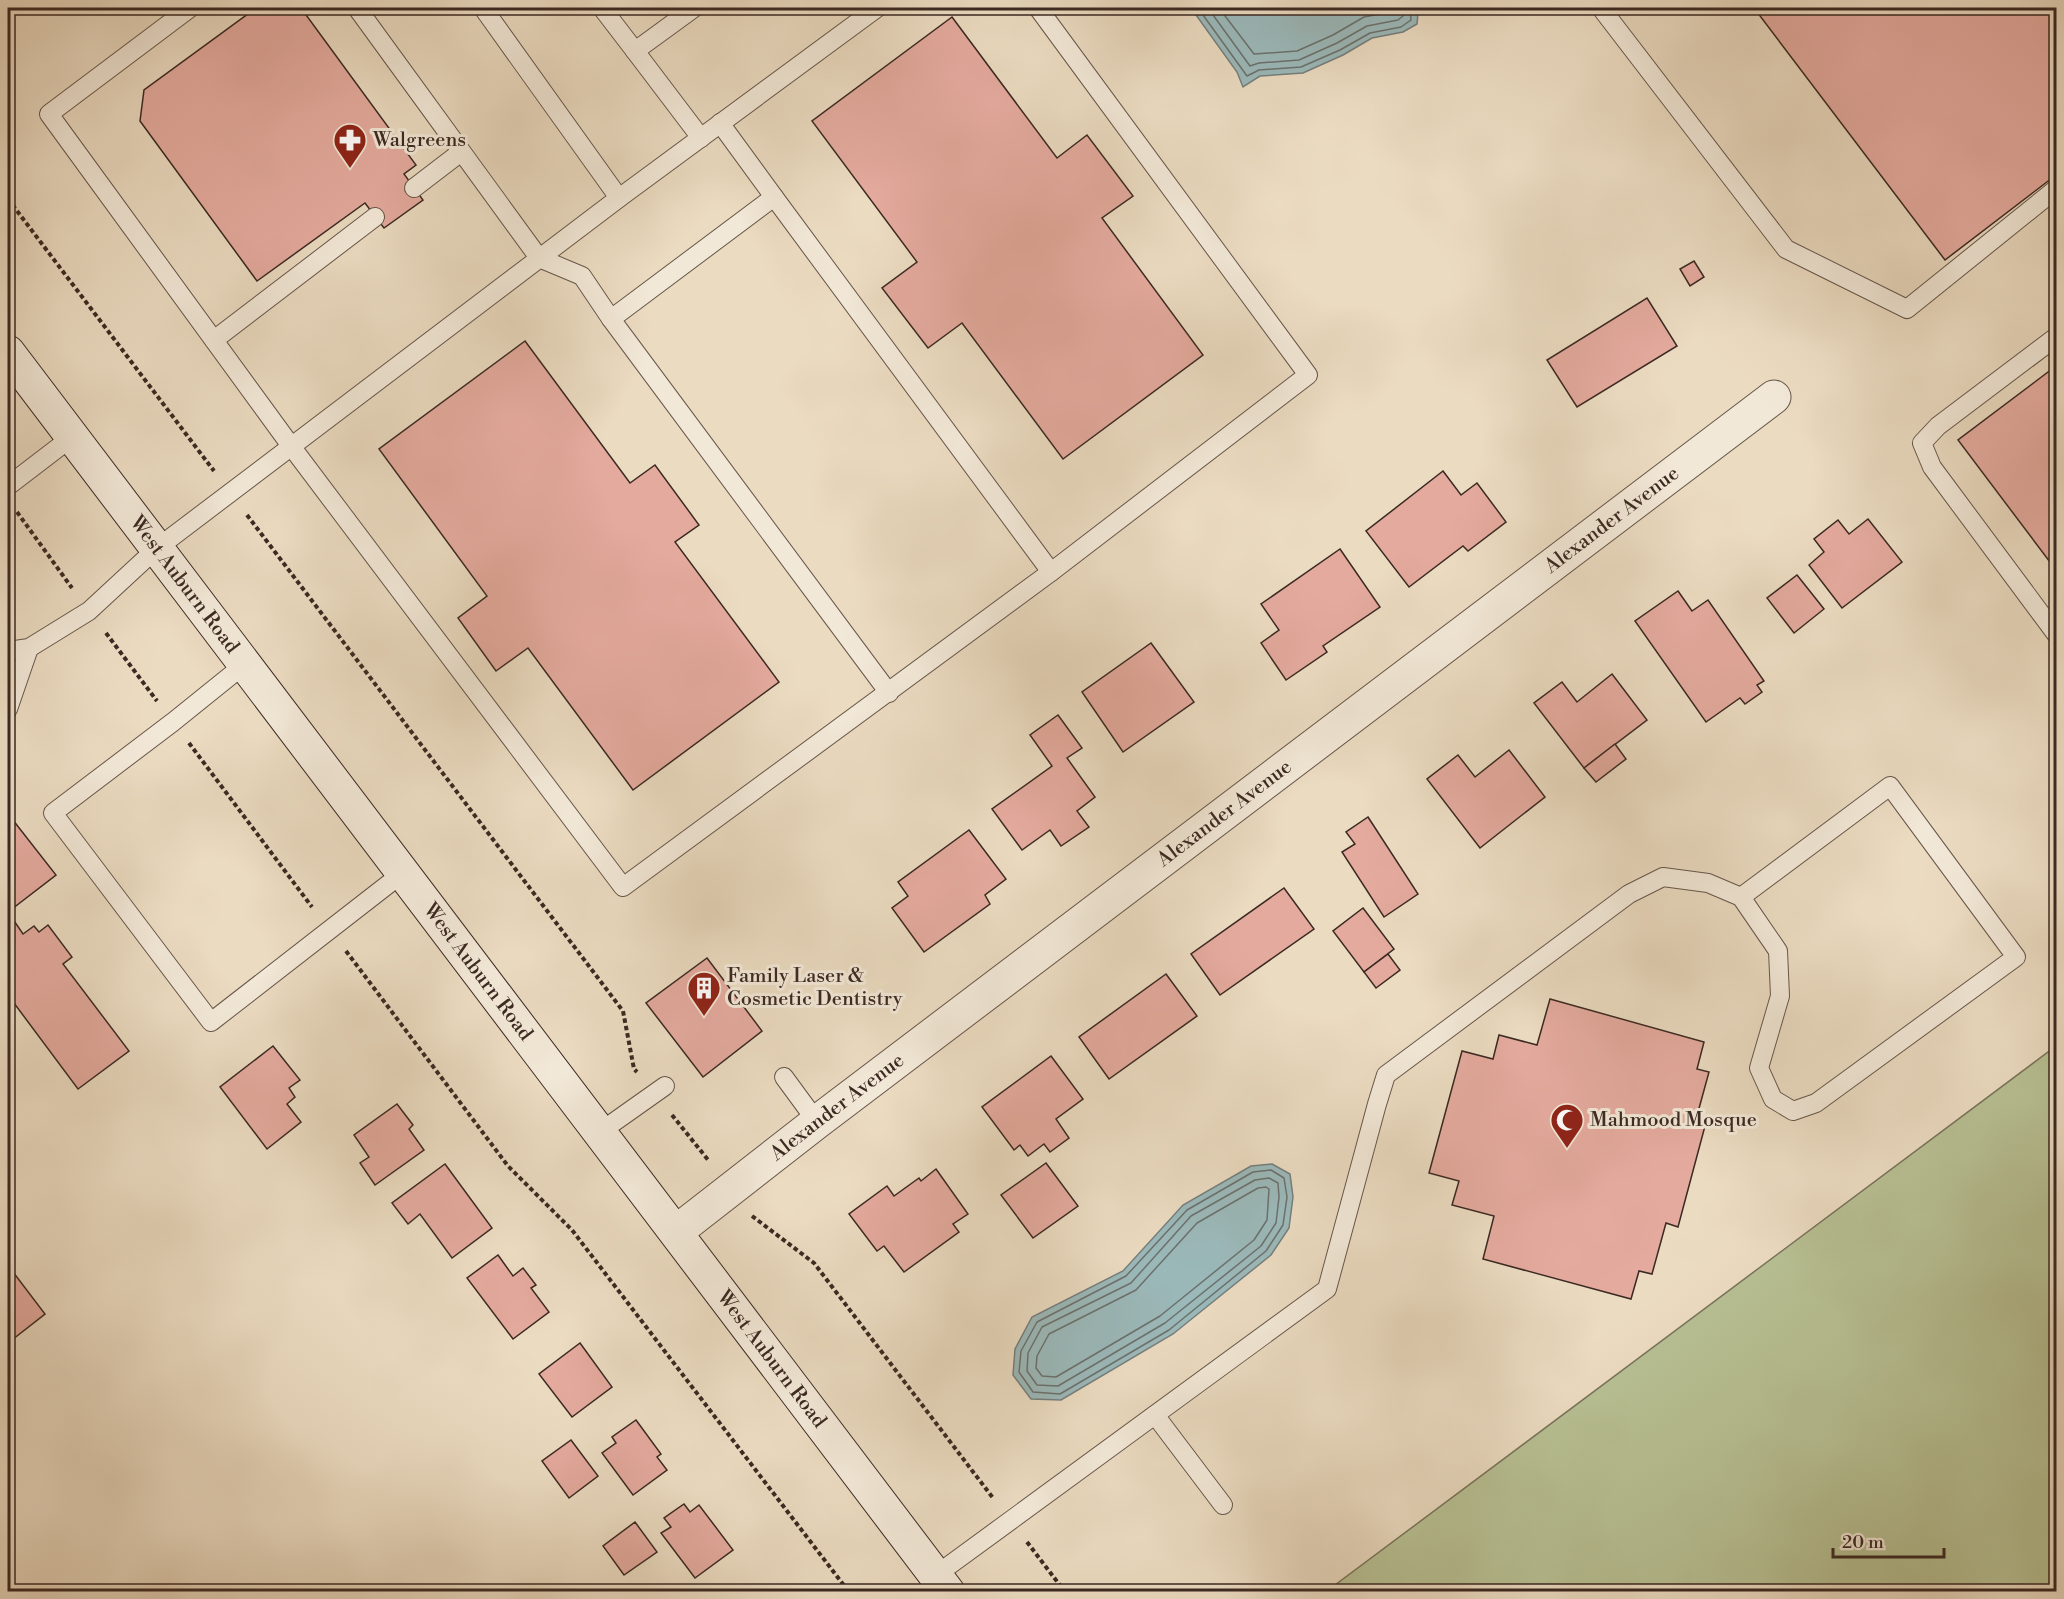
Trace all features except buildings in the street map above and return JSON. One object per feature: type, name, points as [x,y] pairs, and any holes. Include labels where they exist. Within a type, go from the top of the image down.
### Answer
[{"type":"main road","name":"West Auburn Road","points":[[8,352],[942,1583]]},
{"type":"main road","name":"Alexander Avenue","points":[[676,1232],[817,1122],[1774,397]]},
{"type":"lane","points":[[190,8],[49,114],[291,446],[623,887],[1051,572],[1308,375],[1038,8]]},
{"type":"lane","points":[[357,8],[539,258],[582,276],[611,319],[889,693]]},
{"type":"lane","points":[[483,8],[619,198]]},
{"type":"lane","points":[[602,8],[701,138]]},
{"type":"lane","points":[[635,51],[694,8]]},
{"type":"lane","points":[[8,651],[29,648],[89,611],[156,549],[539,258],[877,8]]},
{"type":"lane","points":[[1601,8],[1786,249],[1907,309],[2056,189]]},
{"type":"lane","points":[[720,123],[1051,572]]},
{"type":"lane","points":[[414,188],[461,152]]},
{"type":"lane","points":[[611,319],[774,197]]},
{"type":"lane","points":[[214,340],[375,218]]},
{"type":"lane","points":[[2056,337],[1938,426],[1922,443],[1932,467],[2056,634]]},
{"type":"lane","points":[[8,486],[72,437]]},
{"type":"lane","points":[[8,709],[29,648]]},
{"type":"lane","points":[[245,664],[53,813],[211,1022],[404,872]]},
{"type":"lane","points":[[942,1583],[1155,1415],[1327,1289],[1386,1075],[1629,894],[1663,878],[1708,883],[1741,897],[1778,951],[1780,996],[1759,1068],[1773,1099],[1793,1111],[1816,1102],[2016,957],[1890,786],[1741,897]]},
{"type":"lane","points":[[784,1077],[817,1122]]},
{"type":"lane","points":[[600,1132],[660,1090]]},
{"type":"lane","points":[[1155,1415],[1223,1505]]},
{"type":"path","points":[[8,199],[623,1011],[634,1069],[660,1090],[715,1169]]},
{"type":"path","points":[[30,529],[89,611],[508,1166],[572,1230],[849,1592]]},
{"type":"path","points":[[749,1214],[814,1263],[990,1494]]},
{"type":"path","points":[[1028,1544],[1065,1592]]},
{"type":"green space","points":[[2056,1046],[2056,1591],[1327,1591]]},
{"type":"water","points":[[1191,8],[1414,8],[1418,13],[1417,24],[1403,32],[1372,38],[1343,55],[1303,73],[1260,76],[1243,87],[1237,72]]},
{"type":"water","points":[[1272,1164],[1290,1174],[1293,1197],[1289,1228],[1271,1255],[1173,1334],[1061,1400],[1031,1399],[1013,1375],[1015,1349],[1032,1317],[1123,1271],[1183,1205],[1251,1166]]},
{"type":"place","name":"Walgreens","points":[[350,169]]},
{"type":"place","name":"Family Laser & Cosmetic Dentistry","points":[[704,1017]]},
{"type":"place","name":"Mahmood Mosque","points":[[1567,1149]]}]
